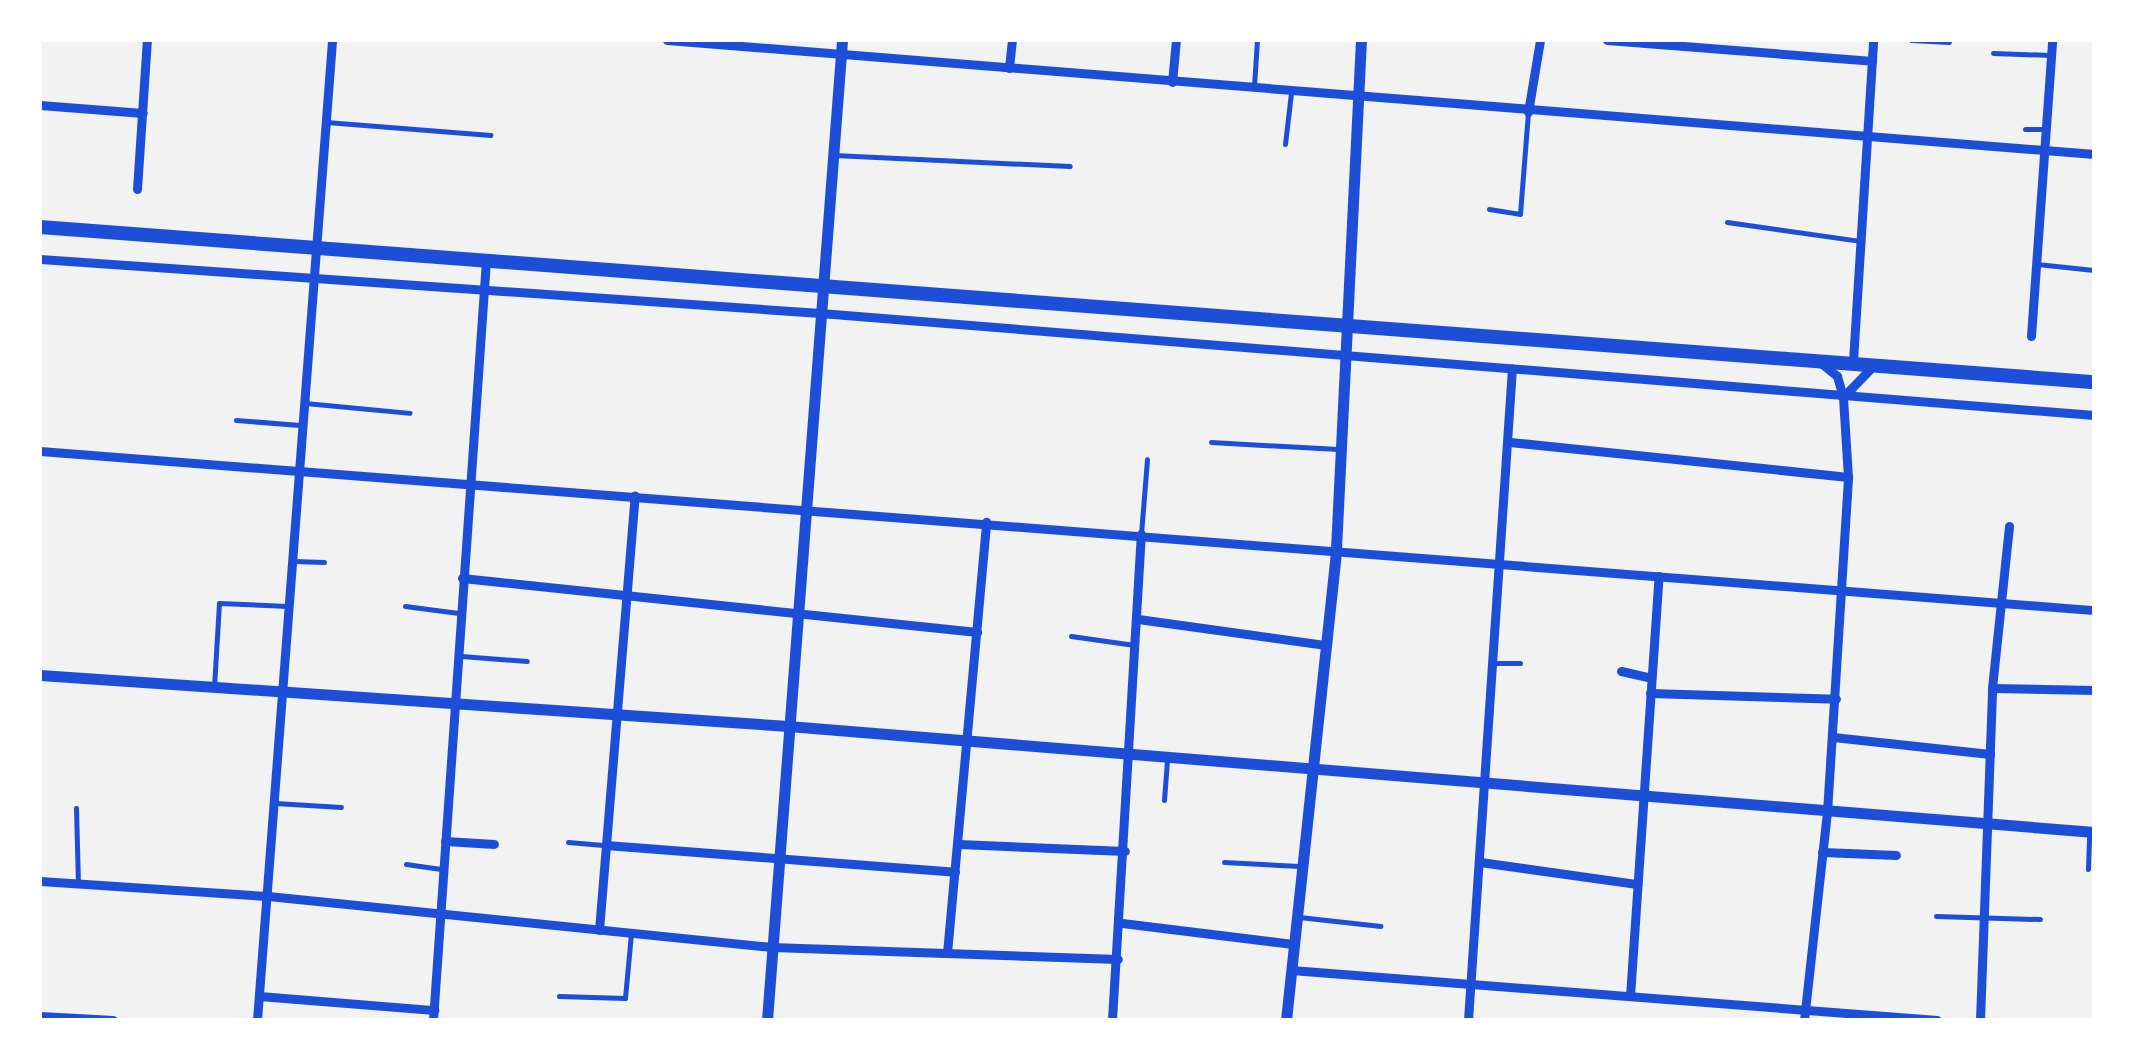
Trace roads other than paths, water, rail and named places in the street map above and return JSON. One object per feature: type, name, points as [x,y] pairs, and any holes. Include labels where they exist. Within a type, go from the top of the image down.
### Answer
[{"type":"main road","points":[[40,227],[2094,382]]},
{"type":"street","points":[[137,190],[147,40]]},
{"type":"street","points":[[257,1020],[332,40]]},
{"type":"street","points":[[670,40],[842,46],[1009,68],[2094,154]]},
{"type":"street","points":[[1009,68],[1012,40]]},
{"type":"street","points":[[1172,82],[1176,40]]},
{"type":"street","points":[[1286,1020],[1336,549],[1361,40]]},
{"type":"street","points":[[1528,112],[1540,40]]},
{"type":"street","points":[[1607,40],[1872,61]]},
{"type":"street","points":[[1853,361],[1873,40]]},
{"type":"street","points":[[2032,336],[2052,40]]},
{"type":"street","points":[[767,1020],[842,46]]},
{"type":"street","points":[[40,105],[143,113]]},
{"type":"street","points":[[40,259],[820,312],[1843,398],[2094,415]]},
{"type":"street","points":[[259,996],[434,1015],[466,483],[486,260]]},
{"type":"street","points":[[1804,1015],[1827,812],[1844,592],[1848,477],[1838,376],[1815,359]]},
{"type":"street","points":[[1843,398],[1877,364]]},
{"type":"street","points":[[1468,1020],[1512,368]]},
{"type":"street","points":[[1510,442],[1848,477]]},
{"type":"street","points":[[40,451],[2094,610]]},
{"type":"street","points":[[600,930],[635,495]]},
{"type":"street","points":[[946,954],[986,522]]},
{"type":"street","points":[[1980,1020],[1992,688],[2009,526]]},
{"type":"street","points":[[1112,1020],[1122,922],[1141,534]]},
{"type":"street","points":[[1630,996],[1659,576]]},
{"type":"street","points":[[462,578],[977,632]]},
{"type":"street","points":[[1138,620],[1326,645]]},
{"type":"street","points":[[1621,671],[1651,678]]},
{"type":"street","points":[[40,675],[788,726],[1312,773],[2092,831]]},
{"type":"street","points":[[1992,688],[2094,690]]},
{"type":"street","points":[[1650,693],[1836,700]]},
{"type":"street","points":[[1833,738],[1990,754]]},
{"type":"street","points":[[445,841],[494,844]]},
{"type":"street","points":[[958,844],[1125,852]]},
{"type":"street","points":[[606,845],[955,872]]},
{"type":"street","points":[[1822,852],[1896,854]]},
{"type":"street","points":[[1480,862],[1636,884]]},
{"type":"street","points":[[40,881],[268,896],[772,947],[1118,959]]},
{"type":"street","points":[[1122,922],[1294,944]]},
{"type":"street","points":[[1290,970],[1630,996],[1804,1015],[1937,1020]]},
{"type":"street","points":[[40,1016],[113,1020]]},
{"type":"lane","points":[[1254,89],[1257,40]]},
{"type":"lane","points":[[1911,40],[1949,42]]},
{"type":"lane","points":[[1993,54],[2051,54]]},
{"type":"lane","points":[[1285,144],[1290,92]]},
{"type":"lane","points":[[1489,209],[1520,214],[1528,112]]},
{"type":"lane","points":[[326,122],[490,135]]},
{"type":"lane","points":[[2025,128],[2047,130]]},
{"type":"lane","points":[[833,155],[1070,166]]},
{"type":"lane","points":[[1727,222],[1860,240]]},
{"type":"lane","points":[[2037,264],[2094,270]]},
{"type":"lane","points":[[305,403],[410,413]]},
{"type":"lane","points":[[236,420],[303,426]]},
{"type":"lane","points":[[1211,442],[1342,449]]},
{"type":"lane","points":[[1141,534],[1147,459]]},
{"type":"lane","points":[[294,562],[324,562]]},
{"type":"lane","points":[[214,687],[220,602],[290,606]]},
{"type":"lane","points":[[405,606],[459,613]]},
{"type":"lane","points":[[1071,636],[1137,645]]},
{"type":"lane","points":[[456,655],[528,661]]},
{"type":"lane","points":[[1493,663],[1520,663]]},
{"type":"lane","points":[[1164,800],[1167,760]]},
{"type":"lane","points":[[275,802],[341,807]]},
{"type":"lane","points":[[76,808],[78,884]]},
{"type":"lane","points":[[2088,869],[2092,831]]},
{"type":"lane","points":[[568,842],[606,845]]},
{"type":"lane","points":[[1224,862],[1302,866]]},
{"type":"lane","points":[[406,864],[443,869]]},
{"type":"lane","points":[[1936,916],[1984,914],[2040,919]]},
{"type":"lane","points":[[1296,916],[1381,926]]},
{"type":"lane","points":[[560,996],[625,998],[630,933]]}]
